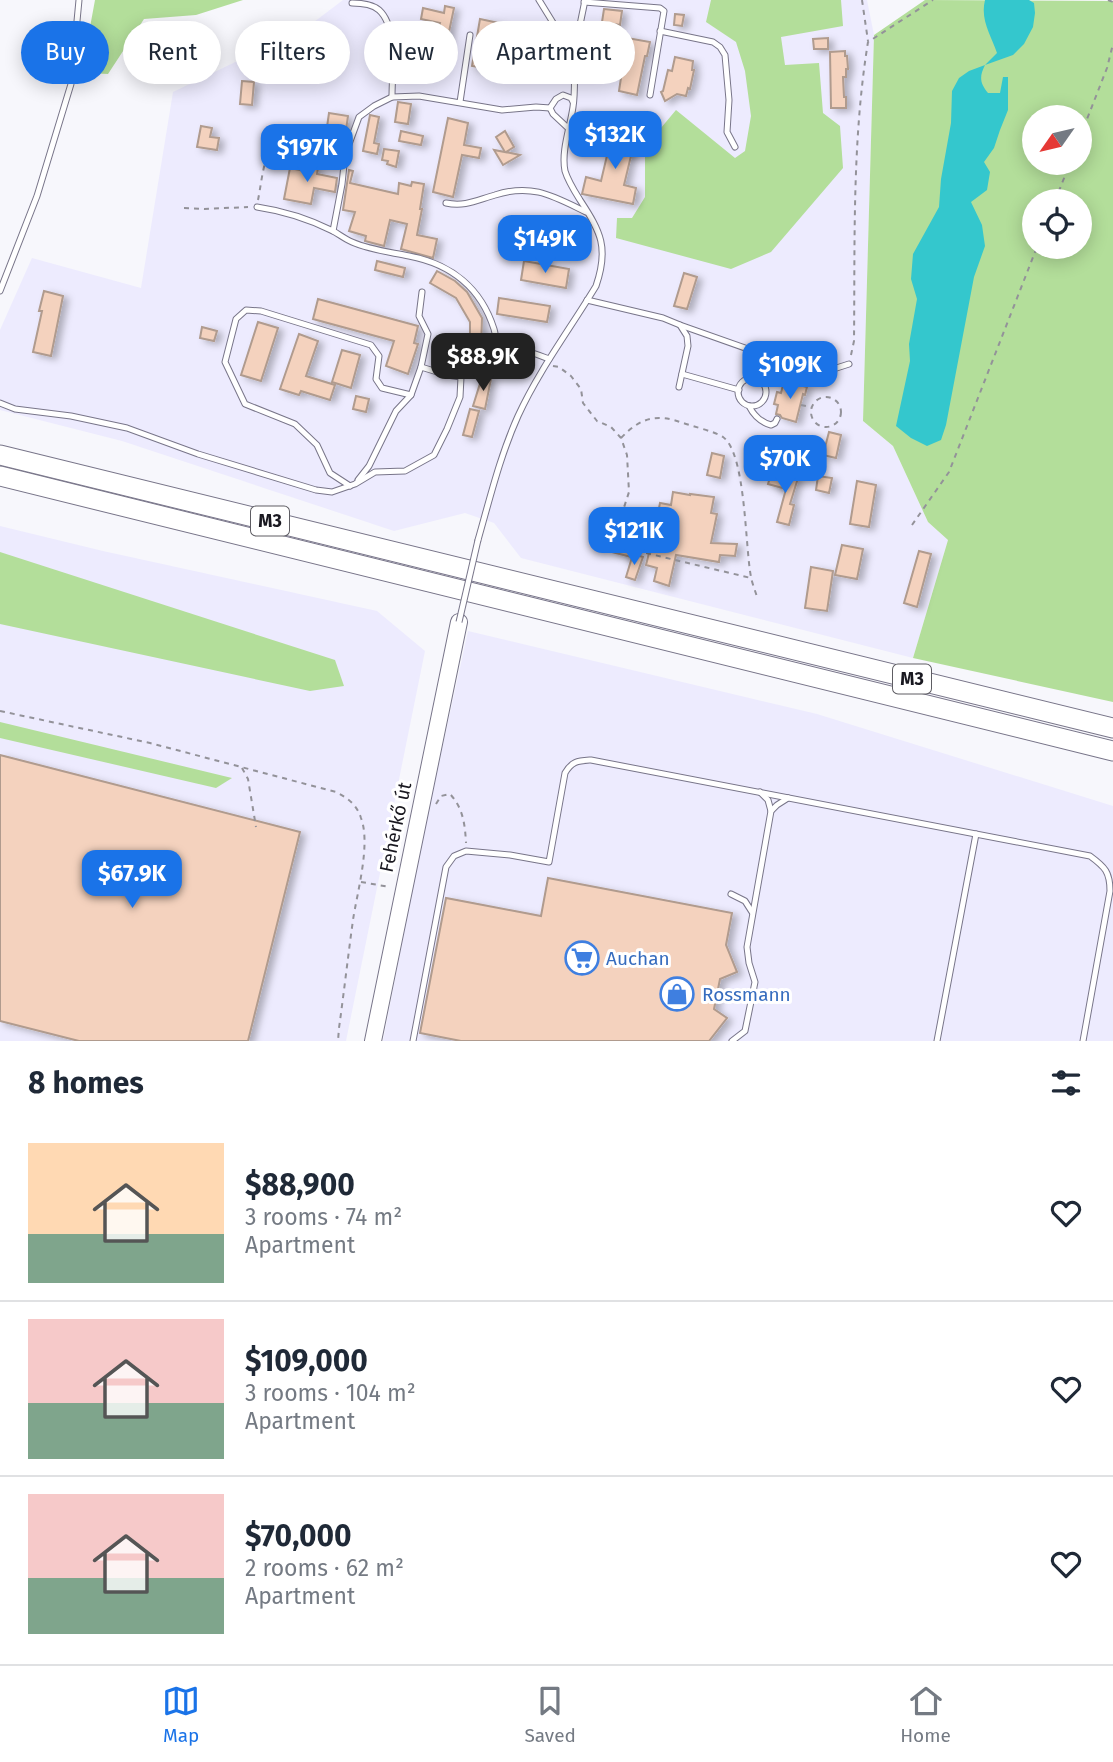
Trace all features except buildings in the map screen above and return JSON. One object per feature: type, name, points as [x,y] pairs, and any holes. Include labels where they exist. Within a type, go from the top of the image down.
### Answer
[{"type":"highway","name":"M3","points":[[0,455],[1113,729]]},
{"type":"highway","name":"M3","points":[[0,477],[1113,751]]},
{"type":"highway","points":[[1040,733],[1113,762]]},
{"type":"street","name":"Fehérkő út","points":[[373,1041],[459,622]]},
{"type":"lane","points":[[0,291],[37,196],[71,84],[79,0]]},
{"type":"lane","points":[[539,0],[552,21]]},
{"type":"lane","points":[[581,21],[584,1],[660,8],[664,11],[650,95]]},
{"type":"lane","points":[[352,3],[377,8],[387,20],[392,37],[392,97]]},
{"type":"lane","points":[[660,31],[713,42],[720,47],[725,55],[729,100],[727,132],[735,147]]},
{"type":"lane","points":[[460,102],[470,35]]},
{"type":"lane","points":[[459,622],[478,540],[512,430],[547,362],[596,286],[603,258],[600,238],[566,173],[564,157],[574,104],[575,84]]},
{"type":"lane","points":[[550,108],[556,99],[563,95],[571,98],[574,104]]},
{"type":"lane","points":[[333,231],[345,155],[351,136],[359,117],[374,106],[392,97],[419,96],[502,110],[550,108]]},
{"type":"lane","points":[[550,108],[569,129]]},
{"type":"lane","points":[[446,203],[460,206],[499,193],[524,190],[548,193],[589,213]]},
{"type":"lane","points":[[257,207],[302,217],[351,242],[376,250],[412,256],[444,267],[476,291],[495,330],[496,350]]},
{"type":"lane","points":[[352,485],[369,466],[396,411],[411,395],[421,367],[428,334],[419,316],[422,292]]},
{"type":"lane","points":[[587,300],[663,318],[810,371],[821,373],[849,364]]},
{"type":"lane","points":[[352,485],[330,473],[317,445],[295,424],[245,404],[225,362],[236,319],[246,310],[261,311],[371,345],[379,356],[376,379],[382,388],[411,395]]},
{"type":"lane","points":[[679,387],[688,346],[687,336],[680,326]]},
{"type":"lane","points":[[0,403],[15,409],[71,416],[127,428],[198,454],[316,490],[332,492],[375,472],[405,471],[433,455],[460,397],[461,377],[473,362],[496,350],[513,348],[530,351],[547,362]]},
{"type":"lane","points":[[421,367],[461,377]]},
{"type":"lane","points":[[757,379],[758,370]]},
{"type":"lane","points":[[682,374],[739,390]]},
{"type":"lane","points":[[757,379],[765,386],[767,394],[757,406],[749,406],[742,402],[738,395],[739,387],[744,380],[757,379]]},
{"type":"lane","points":[[749,406],[753,415],[764,423],[771,425],[777,419]]},
{"type":"lane","points":[[413,1041],[446,867],[454,856],[466,850],[549,862],[565,773],[570,765],[591,760],[1090,856],[1103,866],[1110,879],[1110,891],[1083,1041]]},
{"type":"lane","points":[[732,1041],[745,1031],[755,982],[747,947],[771,811],[768,800],[760,792]]},
{"type":"lane","points":[[771,811],[788,798]]},
{"type":"lane","points":[[937,1041],[976,834]]},
{"type":"lane","points":[[731,894],[745,901],[753,913]]},
{"type":"path","points":[[849,364],[854,341],[856,194],[868,42],[863,0]]},
{"type":"path","points":[[868,42],[933,0]]},
{"type":"path","points":[[1108,0],[1113,2]]},
{"type":"path","points":[[1092,106],[1113,44]]},
{"type":"path","points":[[184,208],[257,207],[265,165],[273,143],[280,135],[295,130],[351,136]]},
{"type":"path","points":[[912,525],[949,472],[1032,259]]},
{"type":"path","points":[[547,362],[571,376],[581,389],[583,402],[597,421],[611,427],[621,438],[627,455],[629,492],[617,528],[620,539],[629,549],[751,578]]},
{"type":"path","points":[[820,398],[833,398],[841,409],[841,415],[838,421],[826,427],[814,421],[812,408],[820,398]]},
{"type":"path","points":[[801,405],[812,408]]},
{"type":"path","points":[[621,438],[634,424],[652,418],[674,419],[723,437],[734,450],[745,508],[751,578],[757,597]]},
{"type":"path","points":[[0,711],[150,743],[347,797],[362,820],[364,856],[338,1041]]},
{"type":"path","points":[[242,767],[248,779],[256,827]]},
{"type":"path","points":[[435,805],[441,796],[450,794],[460,807],[465,824],[466,850]]},
{"type":"path","points":[[359,882],[388,886],[403,895]]},
{"type":"shaded area","points":[[343,0],[867,0],[874,35],[863,421],[893,446],[928,522],[948,540],[913,658],[521,558],[494,523],[465,513],[394,531],[122,441],[0,410],[0,330],[32,258],[141,288],[173,92],[190,84],[221,84],[221,69],[235,62],[235,84],[350,84],[350,21],[315,21]]},
{"type":"shaded area","points":[[0,526],[377,611],[425,651],[346,1041],[0,1041]]},
{"type":"shaded area","points":[[468,631],[817,714],[1113,806],[1113,1041],[383,1041],[420,850]]},
{"type":"green space","points":[[95,0],[243,0],[196,15],[123,21],[123,51],[109,72],[109,21],[91,21]]},
{"type":"green space","points":[[711,0],[841,0],[843,26],[781,37],[785,65],[819,63],[823,113],[840,126],[843,168],[771,252],[731,269],[616,238],[617,218],[632,218],[645,197],[645,147],[676,110],[735,158],[745,151],[751,116],[745,71],[736,42],[706,22]]},
{"type":"green space","points":[[925,0],[1113,1],[1113,702],[913,658],[948,540],[928,522],[893,446],[863,421],[874,35]]},
{"type":"green space","points":[[0,552],[335,660],[344,686],[310,691],[0,624]]},
{"type":"green space","points":[[0,722],[232,778],[216,788],[0,738]]},
{"type":"water","points":[[985,0],[1029,0],[1034,3],[1035,13],[1033,27],[1024,44],[1013,55],[985,65],[997,53],[985,21]]},
{"type":"water","points":[[985,65],[981,80],[988,93],[1000,93],[1003,77],[1008,77],[1008,110],[994,148],[984,162],[990,172],[987,190],[971,202],[982,225],[985,246],[974,277],[946,425],[941,440],[927,446],[896,426],[910,361],[909,344],[917,299],[911,279],[913,254],[939,207],[951,123],[952,91],[959,78]]},
{"type":"place","name":"Auchan","points":[[582,958]]},
{"type":"place","name":"Rossmann","points":[[677,994]]}]
